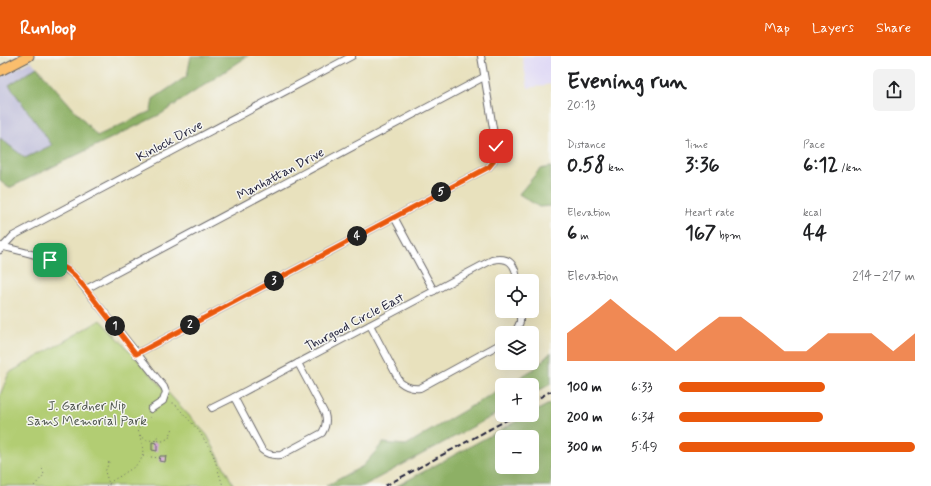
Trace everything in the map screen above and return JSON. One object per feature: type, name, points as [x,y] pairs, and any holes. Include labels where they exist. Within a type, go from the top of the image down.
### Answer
[{"type":"highway","points":[[0,71],[29,56]]},
{"type":"street","name":"Kinlock Drive","points":[[1,247],[13,236],[352,56]]},
{"type":"street","points":[[136,354],[489,167],[495,158],[496,146],[481,56]]},
{"type":"street","name":"Manhattan Drive","points":[[86,289],[484,77]]},
{"type":"street","points":[[394,217],[434,291]]},
{"type":"street","points":[[1,247],[42,257],[59,264],[75,276],[136,354],[164,387],[166,392],[163,401],[152,412]]},
{"type":"street","name":"Thurgood Circle East","points":[[212,408],[492,260],[503,259],[509,261],[515,268],[517,274]]},
{"type":"street","points":[[370,324],[400,382],[414,389],[420,388],[495,347]]},
{"type":"street","points":[[234,396],[262,450],[270,455],[281,455],[322,433],[325,429],[327,419],[298,363]]},
{"type":"path","points":[[165,407],[170,403],[174,403],[199,431],[213,454],[223,486]]},
{"type":"path","points":[[106,486],[140,461],[143,454],[142,440],[138,430],[152,412]]},
{"type":"path","points":[[140,434],[146,440],[163,442],[169,438],[173,428]]},
{"type":"path","points":[[155,441],[159,434]]},
{"type":"path","points":[[142,456],[160,458]]},
{"type":"path","points":[[109,462],[105,472],[109,485]]},
{"type":"path","points":[[34,486],[44,475],[42,466]]},
{"type":"shaded area","points":[[522,56],[551,56],[551,84],[528,88]]},
{"type":"shaded area","points":[[31,61],[37,67],[9,85],[52,145],[25,158],[0,138],[0,77]]},
{"type":"green space","points":[[191,56],[248,56],[161,114],[9,188],[0,181],[0,138],[25,158],[52,145],[9,85],[37,67],[97,136],[151,111],[153,99],[187,76]]},
{"type":"green space","points":[[551,167],[551,206],[539,207],[519,194],[540,169]]},
{"type":"green space","name":"J. Gardner Nip Sams Memorial Park","points":[[101,320],[207,435],[234,486],[0,486],[0,395],[9,373]]},
{"type":"green space","points":[[551,352],[551,384],[539,390],[539,378],[519,378],[532,370],[539,370],[539,364]]},
{"type":"green space","points":[[495,392],[495,415],[363,486],[326,486],[363,466],[383,443],[406,445]]},
{"type":"green space","points":[[551,403],[551,486],[397,486],[495,433],[495,474],[539,474],[539,430],[500,430],[515,422],[539,422],[539,409]]},
{"type":"building","points":[[152,442],[157,443],[157,451],[152,450]]},
{"type":"building","points":[[160,456],[166,456],[165,462],[159,461]]},
{"type":"railway","points":[[539,398],[551,391]]},
{"type":"railway","points":[[385,486],[503,422]]},
{"type":"route","points":[[50,260],[67,269],[75,276],[136,354],[489,167],[495,158],[496,146]]}]
